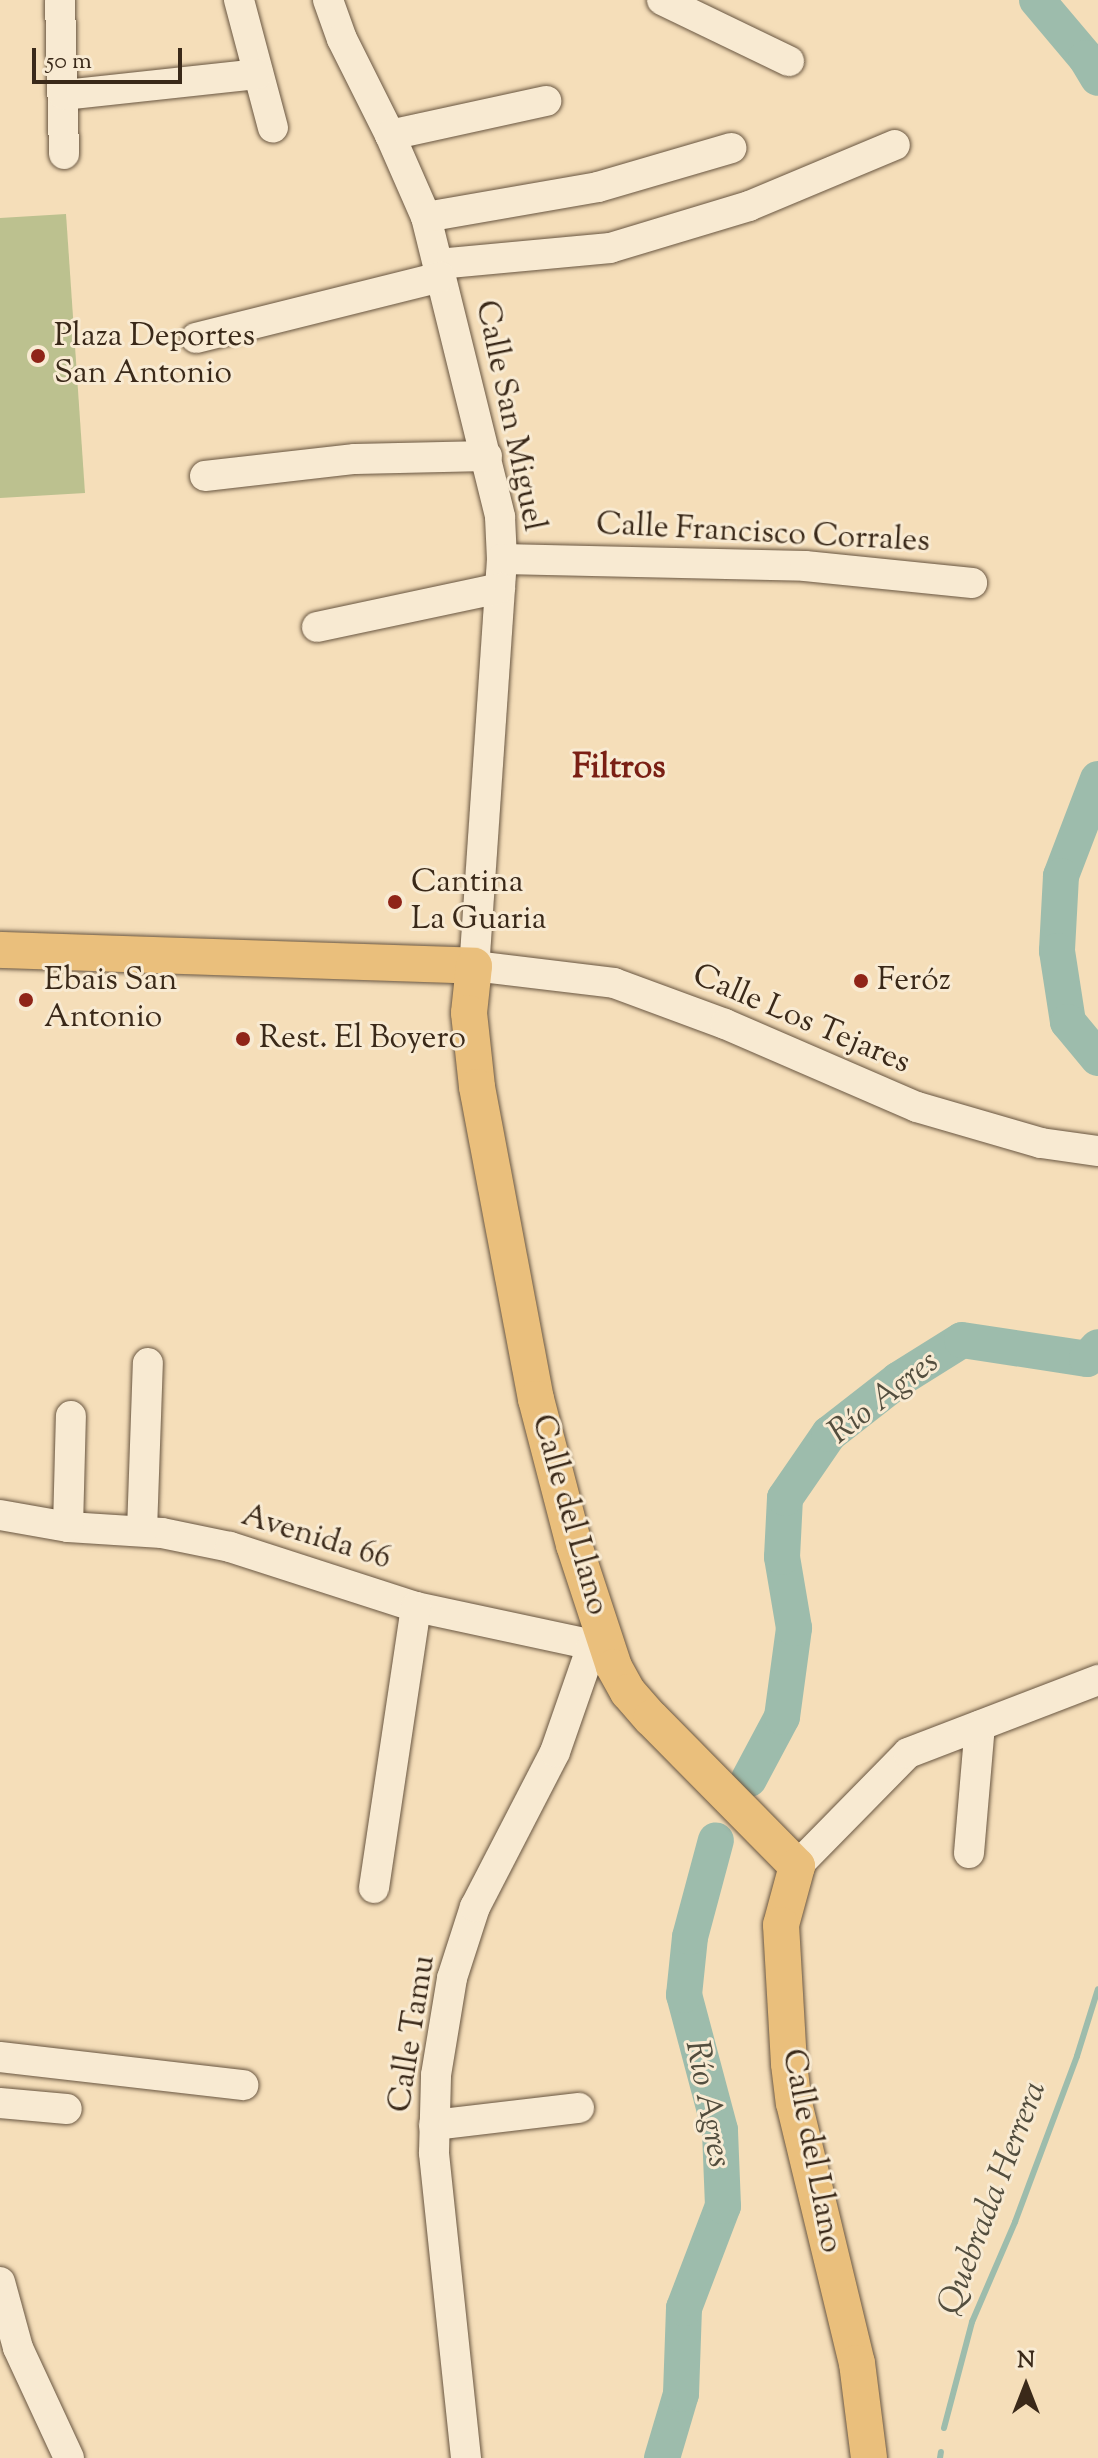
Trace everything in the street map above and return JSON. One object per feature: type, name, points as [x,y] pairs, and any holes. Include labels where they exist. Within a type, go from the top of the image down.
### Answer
[{"type":"main road","points":[[0,950],[474,966]]},
{"type":"main road","name":"Calle del Llano","points":[[474,966],[469,1013],[477,1087],[536,1399],[600,1647],[628,1692],[797,1866],[781,1925],[789,2064],[794,2103],[857,2363],[869,2458]]},
{"type":"street","points":[[60,0],[64,154]]},
{"type":"street","points":[[239,0],[273,128]]},
{"type":"street","name":"Calle San Miguel","points":[[328,0],[342,39],[390,135],[426,217],[500,517],[501,573],[474,966]]},
{"type":"street","points":[[670,2],[789,61]]},
{"type":"street","points":[[64,95],[258,74]]},
{"type":"street","points":[[390,135],[546,101]]},
{"type":"street","points":[[196,338],[440,270],[610,248],[749,206],[895,145]]},
{"type":"street","points":[[426,217],[598,187],[731,148]]},
{"type":"street","points":[[205,476],[355,459],[487,456]]},
{"type":"street","name":"Calle Francisco Corrales","points":[[317,627],[501,573],[805,566],[972,583]]},
{"type":"street","name":"Calle Los Tejares","points":[[474,966],[614,983],[725,1024],[917,1107],[1041,1143],[1098,1151]]},
{"type":"street","points":[[142,1531],[148,1363]]},
{"type":"street","points":[[68,1527],[71,1416]]},
{"type":"street","name":"Avenida 66","points":[[0,1515],[68,1527],[142,1531],[230,1547],[416,1607],[600,1647]]},
{"type":"street","points":[[374,1888],[416,1607]]},
{"type":"street","name":"Calle Tamu","points":[[466,2458],[434,2125],[436,2075],[457,1964],[475,1907],[555,1752],[600,1647]]},
{"type":"street","points":[[797,1866],[908,1753],[1097,1683]]},
{"type":"street","points":[[969,1853],[980,1725]]},
{"type":"street","points":[[0,2057],[243,2085]]},
{"type":"street","points":[[0,2103],[67,2109]]},
{"type":"street","points":[[434,2125],[579,2108]]},
{"type":"street","points":[[0,2282],[18,2348],[69,2458]]},
{"type":"green space","name":"Plaza Deportes San Antonio","points":[[66,214],[85,493],[0,498],[0,218]]},
{"type":"waterway","name":"Río Agres","points":[[1037,0],[1086,58],[1098,78]]},
{"type":"waterway","name":"Río Agres","points":[[1098,779],[1061,876],[1057,951],[1068,1022],[1098,1058]]},
{"type":"waterway","name":"Río Agres","points":[[749,1779],[782,1717],[794,1628],[782,1557],[785,1498],[829,1434],[898,1380],[962,1340],[1087,1359],[1098,1347]]},
{"type":"waterway","name":"Río Agres","points":[[662,2458],[681,2394],[684,2308],[723,2206],[720,2130],[684,1995],[690,1937],[716,1840]]},
{"type":"waterway","name":"Quebrada Herrera","points":[[944,2428],[972,2322],[1015,2222],[1077,2056],[1098,1989]]},
{"type":"waterway","name":"Quebrada Herrera","points":[[940,2458],[941,2452]]},
{"type":"place","name":"Plaza Deportes San Antonio","points":[[38,356]]},
{"type":"place","name":"Cantina La Guaria","points":[[395,902]]},
{"type":"place","name":"Feróz","points":[[861,981]]},
{"type":"place","name":"Ebais San Antonio","points":[[26,1000]]},
{"type":"place","name":"Rest. El Boyero","points":[[243,1039]]},
{"type":"district","name":"Filtros","points":[[619,769]]}]
